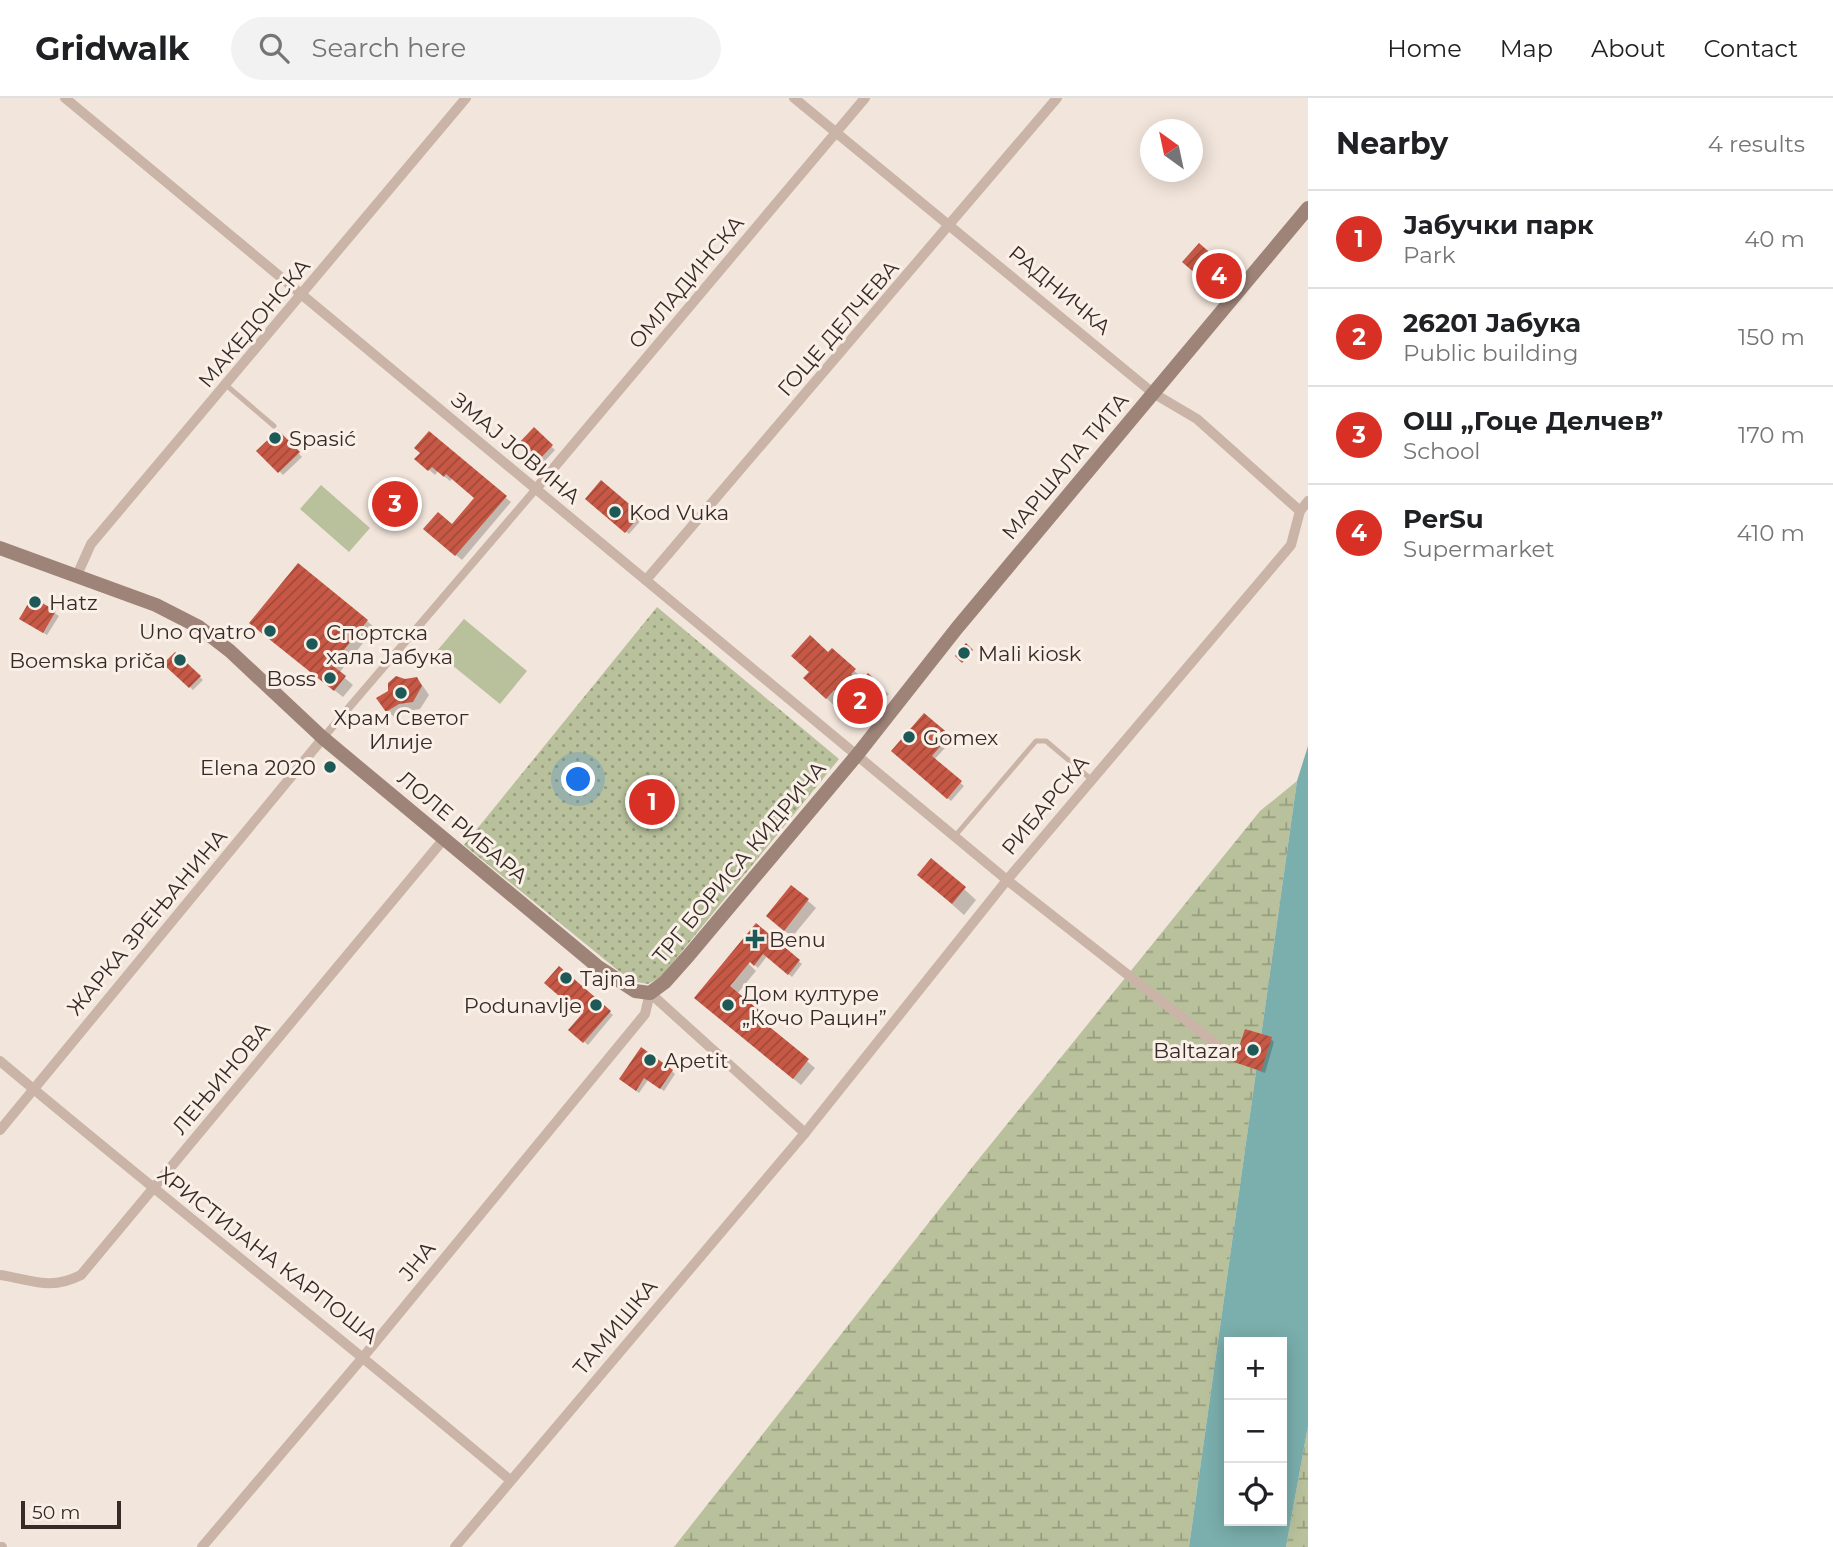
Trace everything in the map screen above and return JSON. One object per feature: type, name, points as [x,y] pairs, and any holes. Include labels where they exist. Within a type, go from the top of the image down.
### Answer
[{"type":"main road","name":"МАРШАЛА ТИТА","points":[[857,755],[957,628],[1308,208]]},
{"type":"main road","name":"ЛОЛЕ РИБАРА","points":[[0,548],[156,605],[199,627],[230,651],[323,738],[597,966],[635,991],[650,993]]},
{"type":"main road","name":"ТРГ БОРИСА КИДРИЧА","points":[[650,993],[665,982],[689,955],[857,755]]},
{"type":"street","name":"ЗМАЈ ЈОВИНА","points":[[65,98],[1007,880],[1225,1051]]},
{"type":"street","name":"МАКЕДОНСКА","points":[[77,575],[91,544],[303,296],[466,98]]},
{"type":"street","name":"РАДНИЧКА","points":[[794,98],[1153,393],[1197,419],[1300,511]]},
{"type":"street","name":"ОМЛАДИНСКА","points":[[535,490],[864,98]]},
{"type":"street","name":"ГОЦЕ ДЕЛЧЕВА","points":[[646,580],[951,226],[1057,98]]},
{"type":"street","points":[[323,738],[535,490]]},
{"type":"street","name":"РИБАРСКА","points":[[804,1133],[1007,880],[1292,545],[1300,511],[1308,501]]},
{"type":"street","name":"ЖАРКА ЗРЕЊАНИНА","points":[[0,1130],[323,738]]},
{"type":"street","name":"ЛЕЊИНОВА","points":[[0,1275],[47,1285],[62,1284],[80,1275],[154,1190],[443,840]]},
{"type":"street","name":"ЛОЛЕ РИБАРА","points":[[650,993],[804,1133]]},
{"type":"street","name":"ЈНА","points":[[202,1547],[364,1356],[645,1014],[650,993]]},
{"type":"street","name":"ХРИСТИЈАНА КАРПОША","points":[[0,1061],[154,1190],[364,1356],[510,1480]]},
{"type":"street","name":"ТАМИШКА","points":[[455,1547],[804,1133]]},
{"type":"lane","points":[[226,385],[274,426]]},
{"type":"lane","points":[[955,836],[1037,741],[1046,741],[1092,780]]},
{"type":"green space","points":[[321,485],[370,528],[349,552],[300,509]]},
{"type":"green space","points":[[657,607],[839,759],[661,977],[648,984],[631,981],[464,845]]},
{"type":"green space","points":[[464,619],[527,671],[500,704],[436,652]]},
{"type":"green space","points":[[1297,781],[1189,1547],[674,1547],[974,1165],[1260,811]]},
{"type":"green space","points":[[1308,1426],[1308,1547],[1286,1547]]},
{"type":"water","points":[[1308,746],[1308,1426],[1286,1547],[1189,1547],[1297,781]]},
{"type":"building","points":[[1199,243],[1230,270],[1213,289],[1182,262]]},
{"type":"building","points":[[534,427],[553,445],[537,462],[518,444]]},
{"type":"building","points":[[278,430],[300,452],[278,473],[256,451]]},
{"type":"building","points":[[429,431],[507,496],[455,556],[423,529],[438,512],[452,524],[474,498],[446,474],[444,477],[432,467],[428,471],[414,459],[420,453],[414,448]]},
{"type":"building","points":[[601,480],[641,514],[625,533],[585,499]]},
{"type":"building","name":"Спортска хала Јабука","points":[[298,563],[368,620],[332,665],[346,676],[334,691],[249,623]]},
{"type":"building","points":[[32,597],[56,611],[43,633],[19,619]]},
{"type":"building","points":[[810,635],[828,652],[832,648],[856,669],[851,674],[860,682],[868,673],[882,686],[858,712],[834,690],[826,699],[803,678],[809,672],[791,656]]},
{"type":"building","name":"Mali kiosk","points":[[966,643],[973,650],[962,663],[955,656]]},
{"type":"building","points":[[175,652],[201,676],[189,688],[163,664]]},
{"type":"building","name":"Храм Светог Илије","points":[[396,676],[405,679],[417,677],[422,686],[413,702],[399,704],[386,712],[376,698],[388,691],[388,683]]},
{"type":"building","points":[[924,713],[950,735],[932,756],[962,781],[947,799],[891,751]]},
{"type":"building","points":[[931,858],[966,887],[952,904],[917,875]]},
{"type":"building","points":[[791,885],[809,899],[784,931],[766,916]]},
{"type":"building","points":[[756,923],[800,960],[788,975],[763,954],[754,966],[750,962],[730,986],[760,1011],[756,1016],[809,1059],[793,1079],[694,998]]},
{"type":"building","points":[[559,966],[611,1011],[583,1043],[568,1030],[581,1015],[544,983]]},
{"type":"building","name":"Baltazar","points":[[1245,1029],[1272,1037],[1261,1071],[1234,1062]]},
{"type":"building","points":[[641,1047],[673,1070],[660,1089],[644,1078],[636,1091],[619,1079]]},
{"type":"place","name":"PerSu","points":[[1219,276]]},
{"type":"place","name":"Spasić","points":[[275,438]]},
{"type":"place","name":"ОШ „Гоце Делчев”","points":[[395,504]]},
{"type":"place","name":"Kod Vuka","points":[[615,512]]},
{"type":"place","name":"Hatz","points":[[35,602]]},
{"type":"place","name":"Uno qvatro","points":[[270,631]]},
{"type":"place","name":"Спортска хала Јабука","points":[[312,644]]},
{"type":"place","name":"Mali kiosk","points":[[964,653]]},
{"type":"place","name":"Boemska priča","points":[[180,660]]},
{"type":"place","name":"Boss","points":[[330,678]]},
{"type":"place","name":"Храм Светог Илије","points":[[401,693]]},
{"type":"place","name":"26201 Јабука","points":[[860,701]]},
{"type":"place","name":"Gomex","points":[[909,737]]},
{"type":"place","name":"Elena 2020","points":[[330,767]]},
{"type":"place","name":"Јабучки парк","points":[[652,802]]},
{"type":"place","name":"Benu","points":[[755,939]]},
{"type":"place","name":"Tajna","points":[[566,978]]},
{"type":"place","name":"Podunavlje","points":[[596,1005]]},
{"type":"place","name":"Дом културе „Кочо Рацин”","points":[[728,1005]]},
{"type":"place","name":"Baltazar","points":[[1253,1050]]},
{"type":"place","name":"Apetit","points":[[650,1060]]}]
